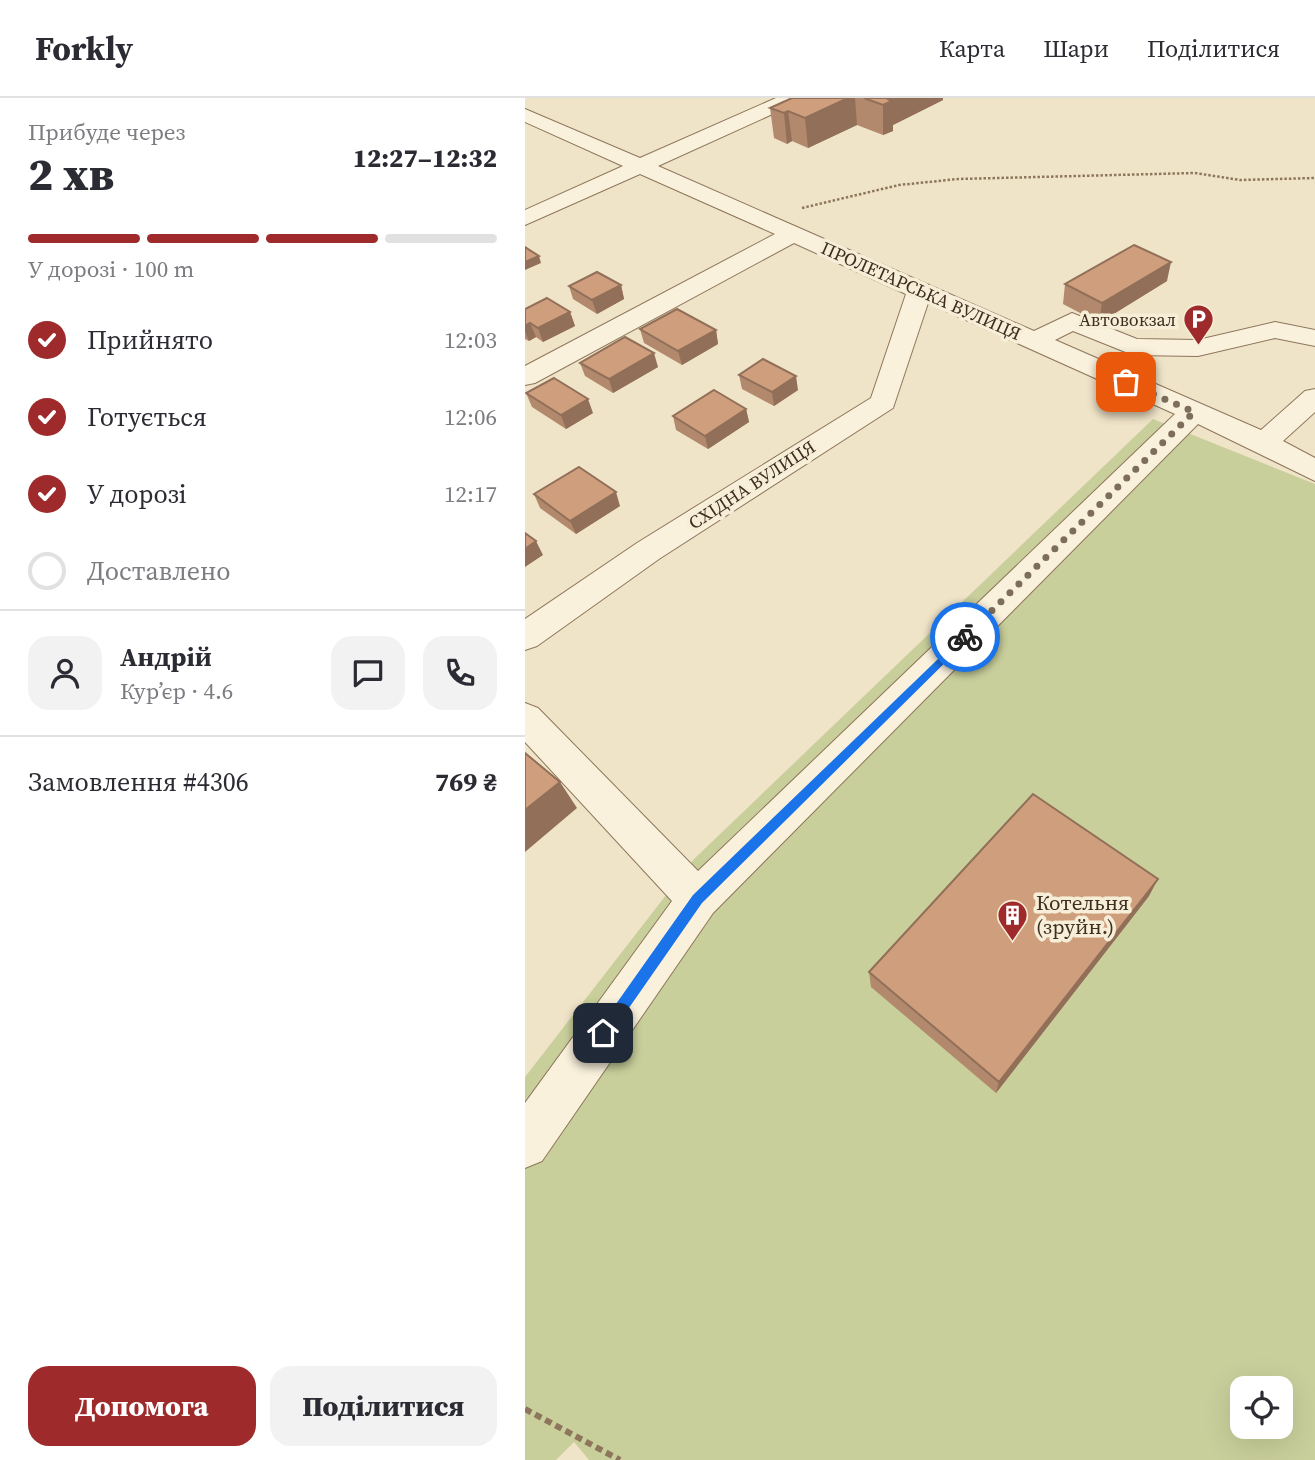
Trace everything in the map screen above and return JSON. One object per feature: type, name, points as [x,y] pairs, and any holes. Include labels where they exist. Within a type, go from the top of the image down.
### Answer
[{"type":"street","points":[[525,218],[792,98]]},
{"type":"street","name":"ПРОЛЕТАРСЬКА ВУЛИЦЯ","points":[[525,115],[643,167],[792,222],[920,290],[1264,443],[1315,471]]},
{"type":"street","points":[[525,377],[792,222]]},
{"type":"street","name":"СХІДНА ВУЛИЦЯ","points":[[525,638],[648,551],[883,401],[920,290]]},
{"type":"street","points":[[1035,341],[1072,321],[1133,347],[1198,348],[1275,330],[1315,338]]},
{"type":"street","points":[[1264,443],[1315,397]]},
{"type":"street","points":[[525,1144],[698,899],[1194,412]]},
{"type":"street","points":[[525,718],[698,899]]},
{"type":"path","points":[[792,222],[899,185],[958,179],[1195,173],[1222,180],[1263,182],[1315,178]]},
{"type":"path","points":[[525,1409],[620,1460]]},
{"type":"green space","points":[[1153,419],[1315,484],[1315,1460],[589,1460],[574,1442],[556,1460],[525,1460],[525,1077],[694,859]]},
{"type":"building","points":[[792,98],[848,98],[805,118],[770,108]]},
{"type":"building","points":[[864,98],[886,98],[892,101],[883,105]]},
{"type":"building","points":[[1134,245],[1171,262],[1102,303],[1065,284]]},
{"type":"building","points":[[525,247],[539,256],[525,262]]},
{"type":"building","points":[[597,272],[621,285],[592,300],[569,286]]},
{"type":"building","points":[[547,298],[570,312],[538,328],[530,323],[525,326],[525,309]]},
{"type":"building","points":[[677,309],[716,330],[678,351],[640,329]]},
{"type":"building","points":[[625,337],[654,353],[609,379],[580,363]]},
{"type":"building","points":[[763,359],[796,376],[772,392],[739,375]]},
{"type":"building","points":[[554,378],[588,399],[561,415],[526,393]]},
{"type":"building","points":[[714,390],[746,409],[705,436],[673,416]]},
{"type":"building","points":[[579,467],[616,492],[570,521],[534,494]]},
{"type":"building","points":[[525,533],[536,541],[525,549]]},
{"type":"building","points":[[525,753],[560,782],[525,810]]},
{"type":"building","name":"Котельня (зруйн.)","points":[[1033,794],[1158,879],[999,1082],[869,972]]},
{"type":"way so far","points":[[965,637],[1194,412],[1126,382]]},
{"type":"place","name":"Автовокзал","points":[[1199,347]]},
{"type":"place","name":"Котельня (зруйн.)","points":[[1013,942]]},
{"type":"route","points":[[603,1033],[698,899],[965,637]]}]
